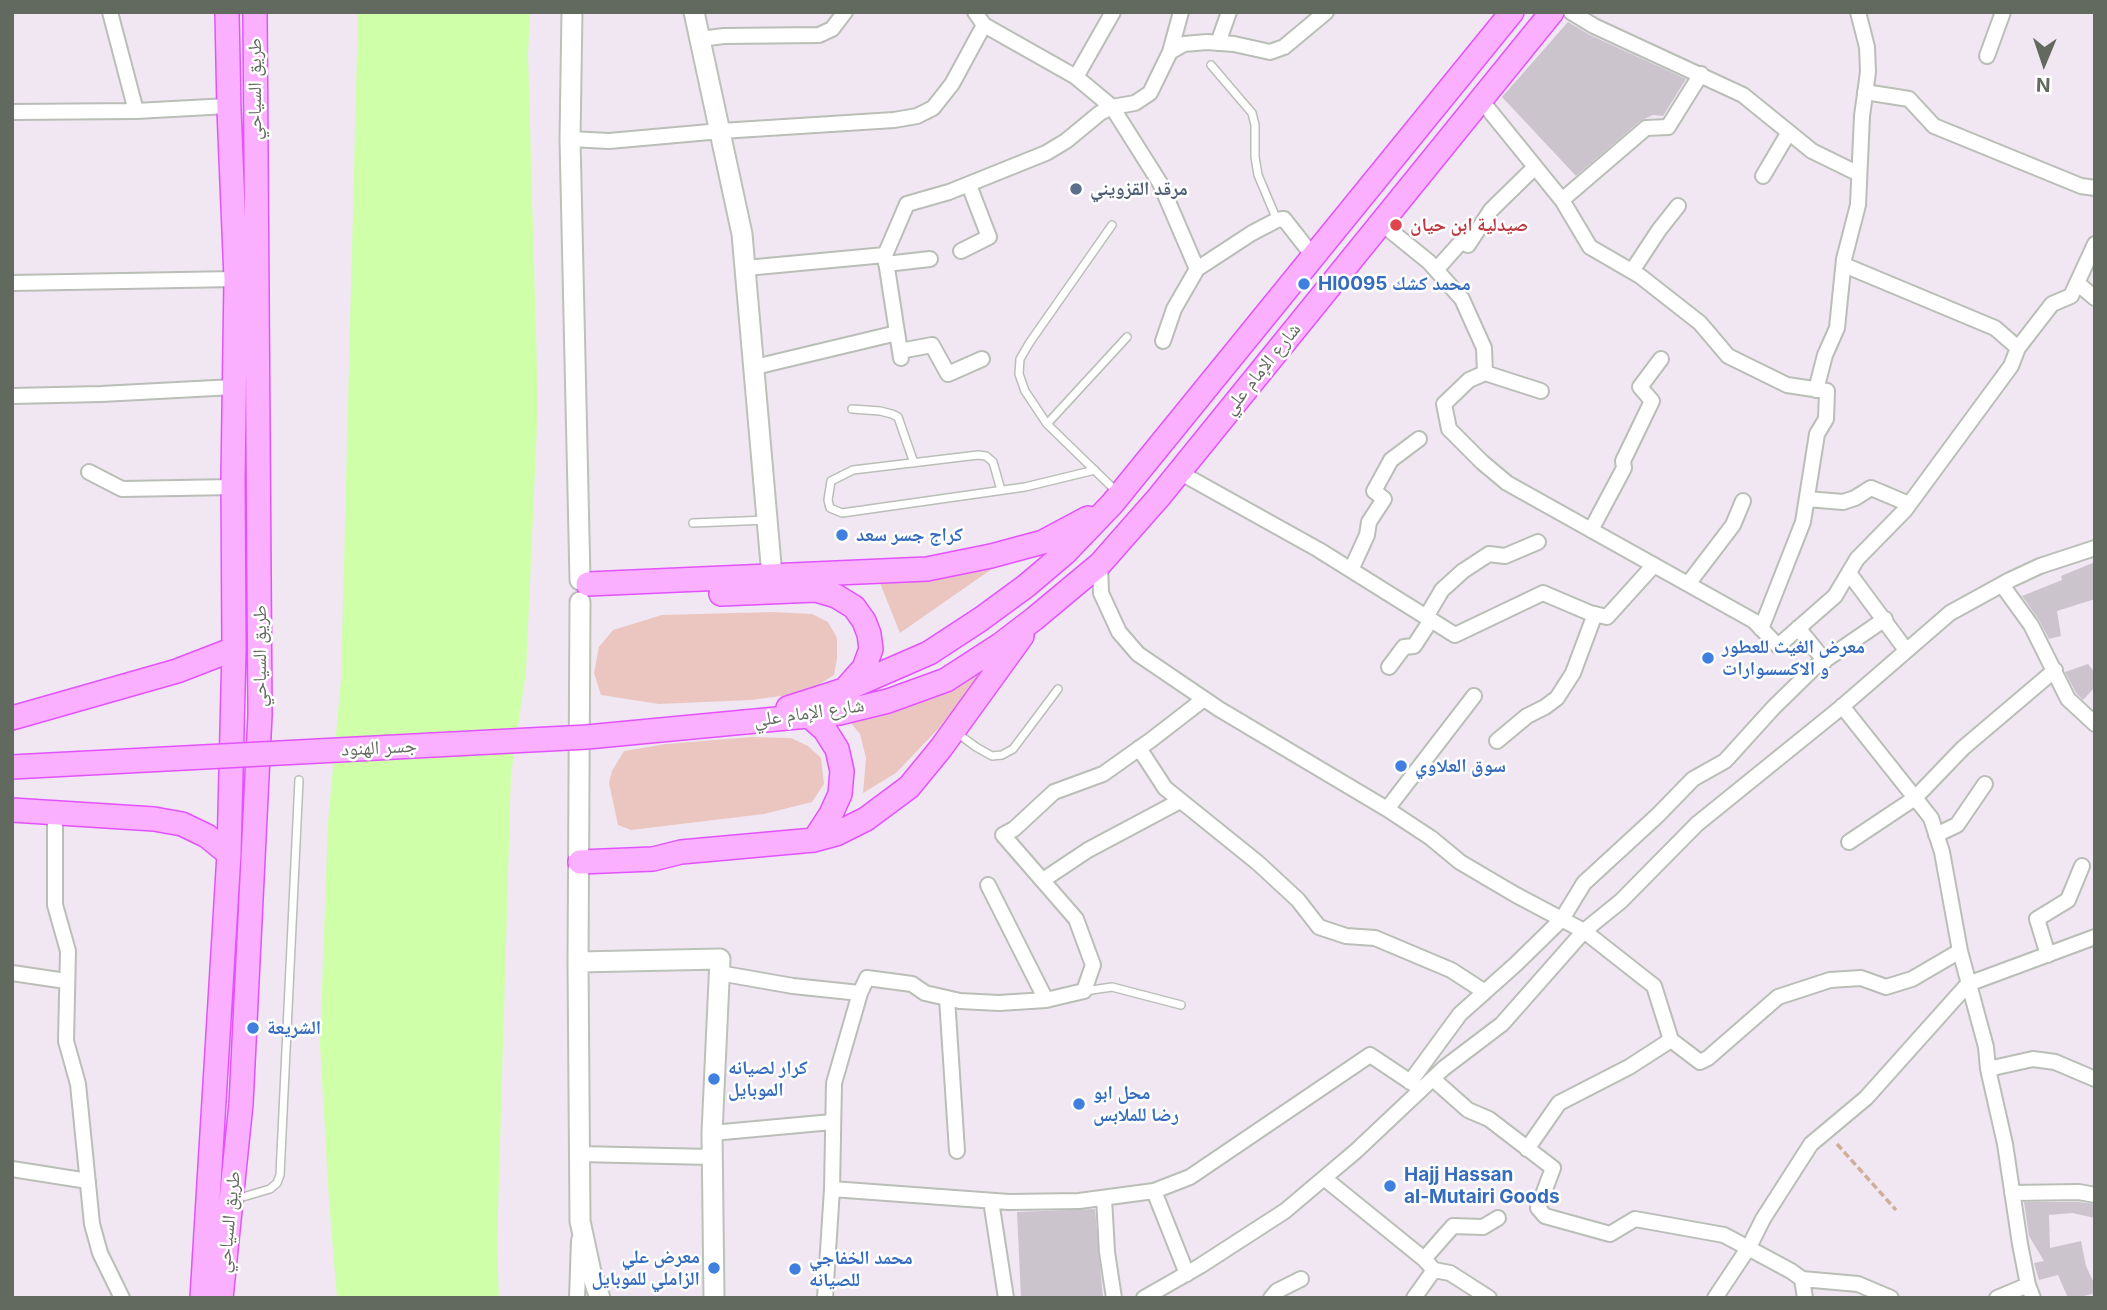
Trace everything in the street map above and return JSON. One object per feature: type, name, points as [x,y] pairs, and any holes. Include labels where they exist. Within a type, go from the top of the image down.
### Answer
[{"type":"main road","name":"طريق السياحي","points":[[202,1298],[229,854],[234,649],[236,279],[228,106],[227,12]]},
{"type":"main road","name":"طريق السياحي","points":[[222,1298],[242,1084],[260,715],[255,12]]},
{"type":"main road","name":"شارع الإمام علي","points":[[745,722],[839,713],[888,701],[946,680],[1000,645],[1100,564],[1144,515],[1552,12]]},
{"type":"main road","name":"شارع الإمام علي","points":[[745,722],[844,690],[929,653],[1026,586],[1065,553],[1116,499],[1509,13]]},
{"type":"main road","points":[[584,591],[772,576],[927,569],[1043,542],[1068,530],[1116,499],[1144,515]]},
{"type":"main road","points":[[584,591],[816,590],[827,593],[854,607],[869,634],[869,659],[858,676],[844,690]]},
{"type":"main road","points":[[580,855],[653,859],[681,852],[814,840],[836,834],[866,819],[909,787],[1034,619]]},
{"type":"main road","points":[[12,718],[177,671],[234,649]]},
{"type":"main road","points":[[808,715],[825,730],[836,749],[842,771],[840,794],[814,840]]},
{"type":"main road","name":"جسر الهنود","points":[[12,767],[587,737],[745,722]]},
{"type":"main road","points":[[12,810],[154,819],[182,824],[207,836],[229,854]]},
{"type":"main road","points":[[215,1085],[225,1091],[231,1091],[242,1084]]},
{"type":"main road","points":[[212,1126],[224,1122],[239,1130]]},
{"type":"street","points":[[110,12],[136,111]]},
{"type":"street","points":[[572,12],[570,139],[584,591],[578,962],[580,1221],[577,1298]]},
{"type":"street","points":[[694,12],[743,234],[772,576]]},
{"type":"street","points":[[700,39],[724,36],[819,35],[832,29],[845,12]]},
{"type":"street","points":[[1076,77],[1113,12]]},
{"type":"street","points":[[982,359],[948,374],[932,345],[901,355],[885,260],[907,204],[969,185],[1046,153],[1066,141],[1100,113],[1112,107],[1135,103],[1150,93],[1170,52],[1181,12]]},
{"type":"street","points":[[1218,43],[1229,12]]},
{"type":"street","points":[[1170,52],[1184,44],[1218,43],[1270,52],[1284,47],[1326,12]]},
{"type":"street","points":[[1571,12],[1594,26],[1743,94],[1812,151],[1859,174]]},
{"type":"street","points":[[1816,390],[1825,355],[1837,328],[1844,265],[1857,205],[1868,72],[1867,47],[1858,12]]},
{"type":"street","points":[[1987,56],[2003,12]]},
{"type":"street","points":[[570,139],[609,141],[918,116],[933,108],[947,91],[979,18],[1076,77],[1112,107],[1160,183],[1197,269]]},
{"type":"street","points":[[1562,200],[1646,128],[1668,127],[1701,74]]},
{"type":"street","points":[[1865,92],[1909,99],[1934,126],[2081,186],[2095,188]]},
{"type":"street","points":[[1481,100],[1562,200],[1590,247],[1632,271],[1700,323],[1728,356],[1787,385],[1827,391],[1826,419],[1817,433],[1803,522],[1761,629]]},
{"type":"street","points":[[12,112],[136,111],[228,106]]},
{"type":"street","points":[[1763,176],[1789,132]]},
{"type":"street","points":[[1436,270],[1461,242],[1468,246],[1491,210],[1535,167]]},
{"type":"street","points":[[961,251],[989,237],[969,185]]},
{"type":"street","points":[[1632,271],[1678,206]]},
{"type":"street","points":[[1163,341],[1174,309],[1197,269],[1277,220],[1284,219],[1313,256]]},
{"type":"street","points":[[1381,223],[1429,262],[1462,299],[1484,348],[1485,373]]},
{"type":"street","points":[[1541,391],[1485,373],[1469,380],[1444,404],[1449,429],[1507,483],[1754,621],[1778,646],[1835,596],[1857,559],[1909,504],[2011,366],[2018,348],[2052,304],[2071,296],[2095,244]]},
{"type":"street","points":[[746,268],[930,259]]},
{"type":"street","points":[[1844,265],[1995,328],[2018,348]]},
{"type":"street","points":[[12,283],[236,279]]},
{"type":"street","points":[[2077,283],[2095,298]]},
{"type":"street","points":[[755,367],[897,333]]},
{"type":"street","points":[[1591,530],[1623,468],[1623,461],[1652,401],[1640,387],[1661,359]]},
{"type":"street","points":[[12,396],[234,387]]},
{"type":"street","points":[[1351,570],[1367,535],[1368,522],[1384,499],[1374,491],[1391,460],[1419,439]]},
{"type":"street","points":[[89,472],[122,489],[233,486]]},
{"type":"street","points":[[1178,472],[1319,550],[1455,635],[1543,593],[1607,617],[1654,565]]},
{"type":"street","points":[[1807,499],[1843,502],[1871,488],[1909,504]]},
{"type":"street","points":[[1688,584],[1733,524],[1743,501]]},
{"type":"street","points":[[1389,667],[1404,647],[1414,646],[1442,590],[1462,571],[1489,554],[1505,556],[1538,542]]},
{"type":"street","points":[[1416,1085],[1433,1079],[1502,1024],[1584,931],[1621,901],[1698,824],[1950,613],[2040,566],[2095,548]]},
{"type":"street","points":[[1100,564],[1101,593],[1119,632],[1138,654],[1204,699],[1387,809],[1431,838],[1460,862],[1584,931],[1654,986],[1671,1040],[1700,1062],[1778,997],[1830,980],[1861,978],[1886,987],[1912,979],[1960,951]]},
{"type":"street","points":[[1849,573],[1885,618],[1906,650]]},
{"type":"street","points":[[2002,584],[2031,625],[2068,699],[2095,724]]},
{"type":"street","points":[[1497,741],[1527,716],[1557,698],[1573,673],[1595,614]]},
{"type":"street","points":[[1144,1298],[1187,1274],[1285,1211],[1324,1178],[1416,1085],[1460,1014],[1562,919],[1584,883],[1693,779],[1725,761],[1815,667],[1885,618]]},
{"type":"street","points":[[1798,628],[1825,661]]},
{"type":"street","points":[[1849,842],[1915,798],[1963,748],[2055,670]]},
{"type":"street","points":[[1387,809],[1474,696]]},
{"type":"street","points":[[825,1298],[832,1189],[834,1083],[860,993],[867,978],[912,984],[925,993],[947,998],[999,1003],[1046,1000],[1084,991],[1093,965],[1076,919],[1003,835],[1014,829],[1054,792],[1103,774],[1204,699]]},
{"type":"street","points":[[1842,706],[1931,817],[1942,852],[1960,951],[1986,1048],[2030,1292],[1997,1298]]},
{"type":"street","points":[[1139,748],[1165,788],[1258,863],[1298,900],[1320,927],[1346,936],[1375,938],[1451,971],[1485,992]]},
{"type":"street","points":[[1936,835],[1957,825],[1984,784]]},
{"type":"street","points":[[1043,880],[1088,850],[1180,800]]},
{"type":"street","points":[[55,813],[55,905],[68,951],[66,1041],[78,1084],[92,1224],[100,1253],[122,1298]]},
{"type":"street","points":[[2048,955],[2036,919],[2068,900],[2082,866]]},
{"type":"street","points":[[988,885],[1046,1000]]},
{"type":"street","points":[[1715,1298],[1811,1144],[1866,1098],[1968,984],[2095,937]]},
{"type":"street","points":[[578,962],[720,959],[712,1133],[714,1298]]},
{"type":"street","points":[[12,973],[66,981]]},
{"type":"street","points":[[719,974],[860,993]]},
{"type":"street","points":[[947,998],[957,1151]]},
{"type":"street","points":[[1527,1149],[1559,1104],[1629,1067],[1671,1040]]},
{"type":"street","points":[[832,1189],[992,1201],[1079,1201],[1154,1191],[1190,1177],[1370,1055],[1416,1085]]},
{"type":"street","points":[[1988,1069],[2033,1059],[2055,1062],[2095,1079]]},
{"type":"street","points":[[1433,1079],[1468,1110],[1489,1119],[1553,1168],[1538,1208],[1545,1216],[1610,1234],[1635,1219],[1724,1235],[1791,1270],[1801,1279],[1805,1298]]},
{"type":"street","points":[[712,1133],[832,1122]]},
{"type":"street","points":[[578,1154],[712,1157]]},
{"type":"street","points":[[12,1169],[88,1181]]},
{"type":"street","points":[[1324,1178],[1429,1264],[1450,1273],[1489,1298]]},
{"type":"street","points":[[1154,1191],[1187,1274]]},
{"type":"street","points":[[2012,1193],[2078,1192],[2095,1195]]},
{"type":"street","points":[[1104,1198],[1107,1252],[1114,1298]]},
{"type":"street","points":[[992,1201],[1006,1298]]},
{"type":"street","points":[[1415,1298],[1429,1264],[1453,1226],[1483,1227],[1498,1218]]},
{"type":"street","points":[[580,1221],[600,1298]]},
{"type":"street","points":[[1271,1298],[1277,1291],[1301,1279]]},
{"type":"street","points":[[1801,1279],[1858,1284],[1891,1298]]},
{"type":"lane","points":[[1211,65],[1252,113],[1258,175],[1277,220]]},
{"type":"lane","points":[[1112,225],[1030,342],[1020,359],[1018,374],[1025,391],[1048,424],[1095,470],[1116,499]]},
{"type":"lane","points":[[1048,424],[1127,337]]},
{"type":"lane","points":[[852,409],[880,411],[898,417],[915,463]]},
{"type":"lane","points":[[1002,490],[993,462],[986,456],[978,455],[853,470],[831,481],[828,500],[830,508],[842,513],[1025,487],[1095,470]]},
{"type":"lane","points":[[693,523],[767,520]]},
{"type":"lane","points":[[954,730],[992,756],[1002,755],[1013,749],[1058,689]]},
{"type":"lane","points":[[232,1200],[270,1189],[277,1183],[279,1175],[299,780]]},
{"type":"lane","points":[[1084,991],[1112,987],[1181,1005]]},
{"type":"path","points":[[1825,1132],[1852,1158],[1896,1210]]},
{"type":"shaded area","points":[[358,12],[530,12],[528,55],[538,403],[526,672],[511,774],[497,1246],[499,1298],[337,1298],[320,1045],[328,823],[341,679]]},
{"type":"shaded area","points":[[999,564],[900,633],[880,583],[902,582]]},
{"type":"shaded area","points":[[772,612],[812,614],[828,622],[837,638],[834,675],[806,693],[750,700],[659,704],[601,695],[594,673],[599,647],[613,630],[662,615]]},
{"type":"shaded area","points":[[984,669],[939,728],[896,773],[863,793],[866,758],[860,734],[851,723],[938,696]]},
{"type":"shaded area","points":[[751,737],[791,738],[808,746],[821,758],[824,784],[812,802],[764,814],[631,830],[618,825],[609,783],[612,771],[624,751],[666,744]]},
{"type":"building","points":[[1568,22],[1590,35],[1686,79],[1663,116],[1653,115],[1640,121],[1576,176],[1502,97]]},
{"type":"building","points":[[2095,562],[2095,599],[2057,611],[2061,636],[2049,639],[2022,596],[2062,580],[2061,576]]},
{"type":"building","points":[[2088,664],[2095,673],[2095,687],[2083,700],[2076,693],[2065,672]]},
{"type":"building","points":[[2024,1202],[2095,1204],[2095,1218],[2072,1213],[2049,1215],[2050,1248],[2081,1241],[2095,1293],[2068,1298],[2058,1275],[2039,1280],[2034,1263],[2044,1261],[2029,1236]]},
{"type":"building","points":[[1095,1209],[1103,1298],[1021,1298],[1017,1212]]},
{"type":"place","name":"مرقد القزويني","points":[[1076,189]]},
{"type":"place","name":"صيدلية ابن حيان","points":[[1396,225]]},
{"type":"place","name":"Hl0095 محمد كشك","points":[[1304,284]]},
{"type":"place","name":"كراج جسر سعد","points":[[842,535]]},
{"type":"place","name":"معرض الغيث للعطور و الاكسسوارات","points":[[1708,658]]},
{"type":"place","name":"سوق العلاوي","points":[[1401,766]]},
{"type":"place","name":"الشريعة","points":[[253,1028]]},
{"type":"place","name":"كرار لصيانه الموبايل","points":[[714,1079]]},
{"type":"place","name":"محل ابو رضا للملابس","points":[[1079,1104]]},
{"type":"place","name":"Hajj Hassan al-Mutairi Goods","points":[[1390,1186]]},
{"type":"place","name":"معرض علي الزاملي للموبايل","points":[[714,1268]]},
{"type":"place","name":"محمد الخفاجي للصيانه","points":[[795,1269]]}]
